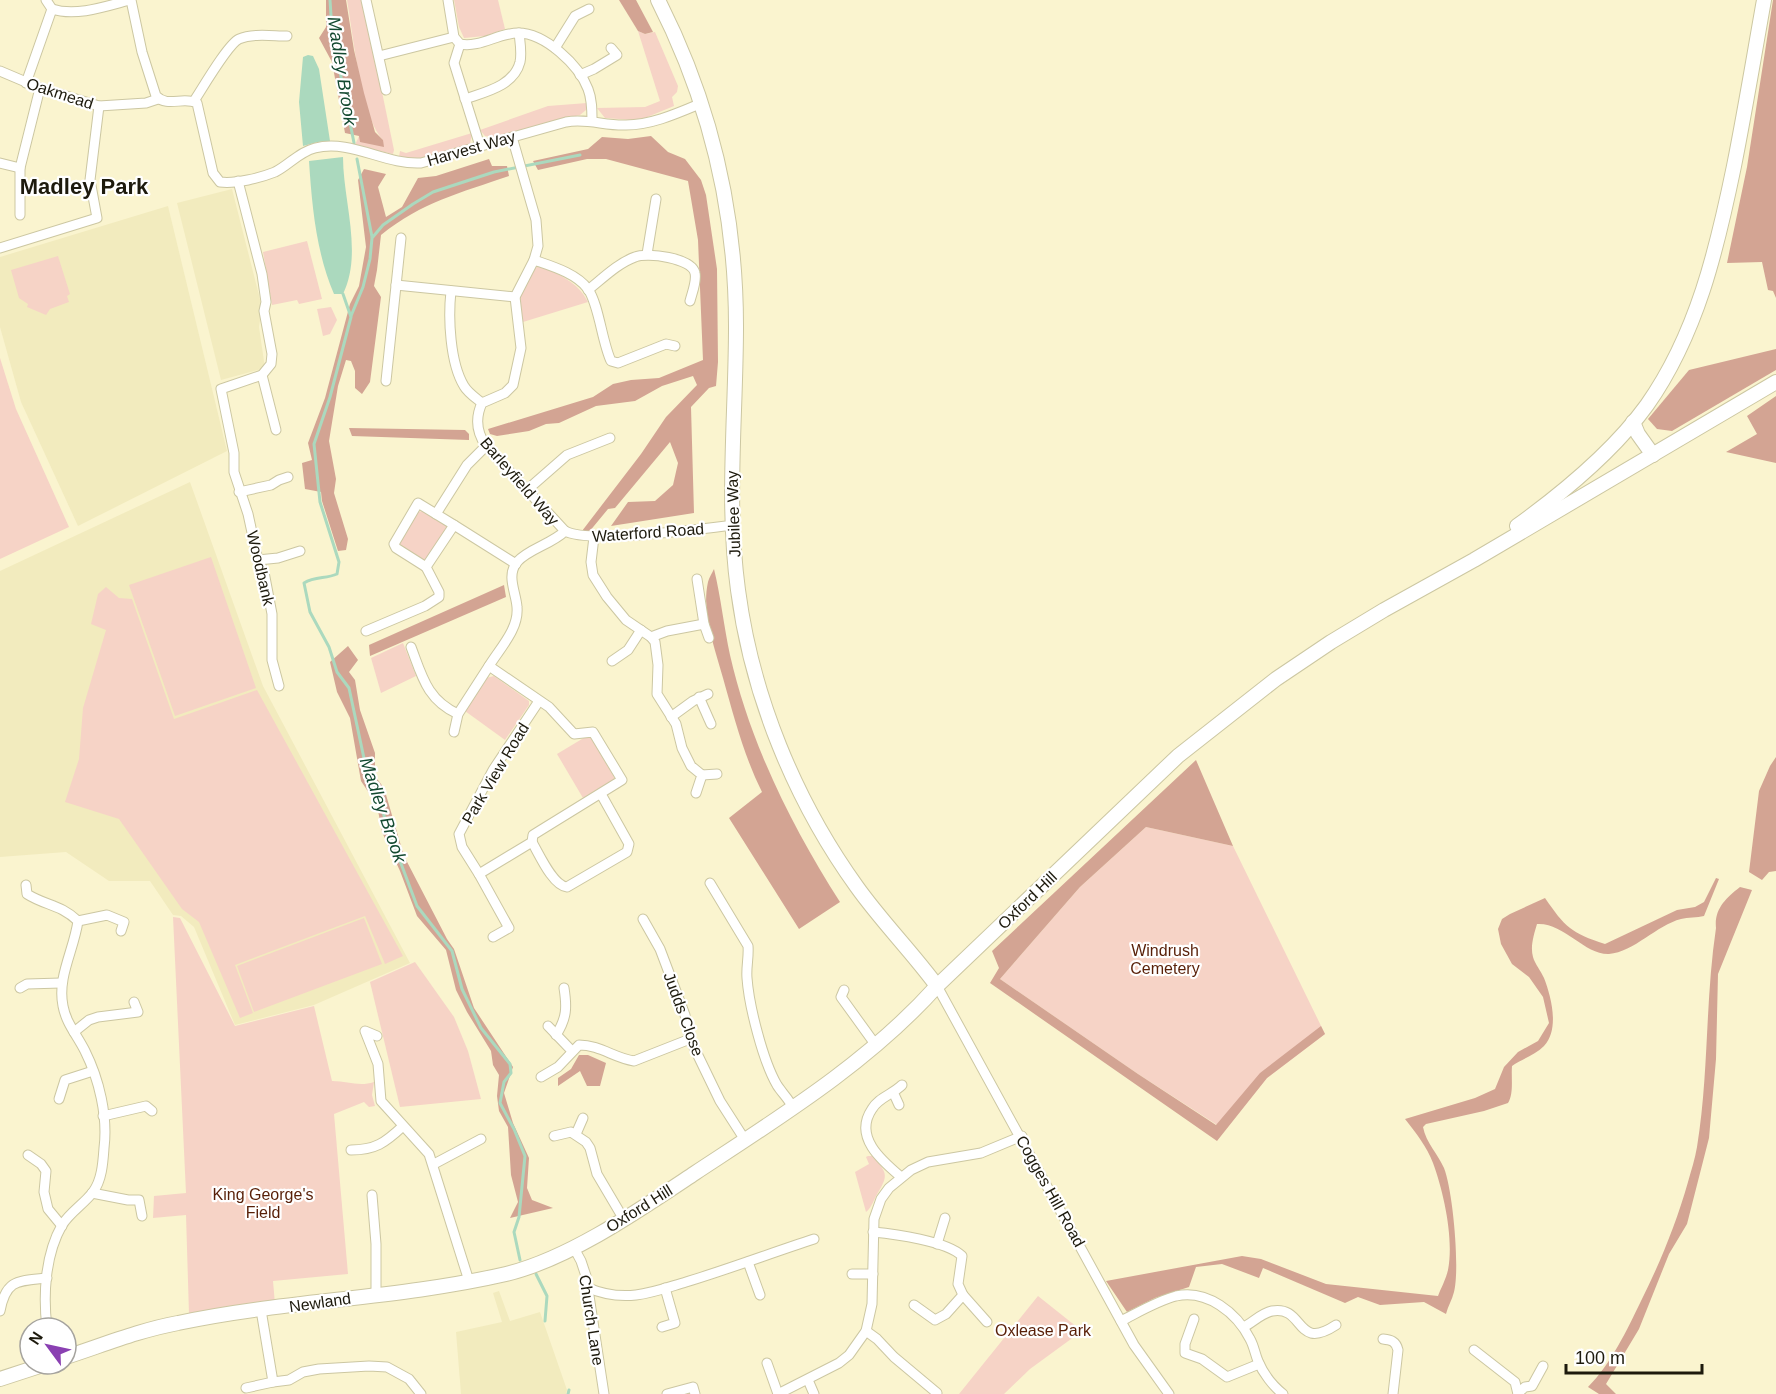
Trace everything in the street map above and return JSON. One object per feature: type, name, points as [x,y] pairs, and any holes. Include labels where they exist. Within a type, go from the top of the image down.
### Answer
[{"type":"main road","name":"Jubilee Way","points":[[658,0],[686,58],[702,103],[721,176],[734,265],[736,329],[731,482],[738,591],[749,646],[769,717],[791,771],[818,825],[855,885],[938,986]]},
{"type":"main road","points":[[1494,548],[1514,528],[1576,479],[1633,422],[1658,388],[1674,357],[1693,317],[1710,267],[1744,113],[1764,0]]},
{"type":"main road","points":[[1494,548],[1776,382]]},
{"type":"main road","points":[[1633,422],[1638,434],[1653,455]]},
{"type":"main road","name":"Oxford Hill","points":[[574,1248],[745,1140],[842,1073],[920,1005],[1104,824],[1178,756],[1276,679],[1331,642],[1494,548]]},
{"type":"main road","name":"Newland","points":[[78,1353],[177,1323],[507,1274],[574,1248]]},
{"type":"main road","points":[[0,1379],[18,1373]]},
{"type":"street","points":[[46,0],[52,9],[60,11],[83,11],[131,0],[142,52],[153,90],[158,99],[172,102],[194,101],[199,106],[215,177],[220,182],[238,181],[262,274],[266,302],[264,311],[272,354],[272,364],[262,375],[276,430]]},
{"type":"street","points":[[366,0],[386,90]]},
{"type":"street","points":[[448,0],[457,41],[454,63],[480,146]]},
{"type":"street","points":[[26,83],[52,9]]},
{"type":"street","points":[[555,48],[575,16],[589,9]]},
{"type":"street","points":[[379,56],[457,41],[471,45],[519,33],[534,37],[555,48],[580,75],[590,95],[592,121]]},
{"type":"street","points":[[465,99],[494,89],[507,82],[516,72],[520,60],[519,33]]},
{"type":"street","points":[[194,101],[227,51],[239,39],[287,36]]},
{"type":"street","points":[[580,75],[617,55],[611,48]]},
{"type":"street","name":"Oakmead","points":[[0,71],[40,88],[99,106],[146,103],[158,99]]},
{"type":"street","points":[[20,215],[20,168],[40,88]]},
{"type":"street","name":"Harvest Way","points":[[238,181],[275,171],[301,154],[323,147],[346,148],[414,163],[576,120],[620,125],[642,124],[702,103]]},
{"type":"street","points":[[0,248],[97,218],[90,180],[99,106]]},
{"type":"street","points":[[451,291],[449,322],[456,362],[464,386],[482,403],[505,393],[513,385],[521,348],[514,297],[534,260],[538,246],[537,228],[512,137]]},
{"type":"street","points":[[0,163],[20,168]]},
{"type":"street","points":[[647,254],[656,199]]},
{"type":"street","points":[[386,381],[401,237]]},
{"type":"street","points":[[588,290],[628,260],[647,254],[686,263],[692,267],[696,276],[690,301]]},
{"type":"street","points":[[534,260],[576,279],[588,290],[606,352],[611,361],[618,363],[666,344],[675,346]]},
{"type":"street","points":[[396,285],[514,297]]},
{"type":"street","name":"Woodbank","points":[[262,375],[222,389],[234,453],[234,472],[248,514],[258,560],[264,572],[272,614],[272,660],[279,686]]},
{"type":"street","name":"Barleyfield Way","points":[[482,403],[478,413],[478,431],[486,446],[564,531]]},
{"type":"street","points":[[527,490],[567,455],[610,438]]},
{"type":"street","points":[[436,514],[467,465],[486,446]]},
{"type":"street","points":[[239,492],[271,485],[288,477]]},
{"type":"street","points":[[366,631],[425,606],[439,597],[439,592],[426,567],[396,548],[394,544],[418,503],[516,564]]},
{"type":"street","points":[[426,567],[454,525]]},
{"type":"street","name":"Waterford Road","points":[[564,531],[594,537],[733,525]]},
{"type":"street","points":[[454,732],[458,714],[517,621],[518,609],[512,579],[516,564],[521,558],[559,537],[564,531]]},
{"type":"street","points":[[594,537],[591,562],[596,581],[626,620],[651,637],[657,653],[657,694],[679,732],[686,757],[691,766],[702,775],[717,774]]},
{"type":"street","points":[[258,560],[278,558],[300,551]]},
{"type":"street","points":[[697,579],[704,624],[709,638]]},
{"type":"street","points":[[651,637],[667,631],[704,624]]},
{"type":"street","points":[[612,661],[628,650],[641,630]]},
{"type":"street","points":[[411,647],[433,697],[458,714]]},
{"type":"street","points":[[489,666],[558,714],[565,726],[574,734],[593,732],[622,780],[533,835],[532,842],[556,882],[563,887],[567,887],[627,852],[629,844],[601,794]]},
{"type":"street","points":[[671,717],[704,695],[711,724]]},
{"type":"street","name":"Park View Road","points":[[479,874],[462,847],[459,834],[493,770],[539,701]]},
{"type":"street","points":[[696,793],[702,775]]},
{"type":"street","points":[[493,937],[512,926],[479,874],[532,842]]},
{"type":"street","points":[[711,883],[748,946],[746,975],[750,1005],[773,1076],[793,1108]]},
{"type":"street","points":[[24,893],[66,910],[78,921]]},
{"type":"street","points":[[78,921],[107,915],[122,927],[135,918]]},
{"type":"street","name":"Judds Close","points":[[643,919],[660,949],[685,1015],[690,1039],[720,1101],[745,1140]]},
{"type":"street","points":[[47,1316],[46,1278],[52,1248],[70,1213],[92,1193],[98,1183],[105,1147],[99,1088],[86,1052],[64,1010],[61,983],[73,949],[78,921]]},
{"type":"street","points":[[19,975],[23,986],[61,983]]},
{"type":"street","name":"Cogges Hill Road","points":[[938,986],[1022,1136],[1121,1321],[1144,1360],[1169,1394]]},
{"type":"street","points":[[556,1035],[564,1022],[568,1008],[564,988]]},
{"type":"street","points":[[843,990],[841,997],[876,1044]]},
{"type":"street","points":[[74,1032],[89,1020],[98,1017],[138,1012],[134,1002]]},
{"type":"street","points":[[548,1026],[572,1051]]},
{"type":"street","points":[[376,1036],[365,1031],[378,1064],[381,1101],[429,1154],[434,1164],[469,1281]]},
{"type":"street","points":[[541,1077],[558,1067],[579,1045],[589,1045],[624,1060],[634,1061],[690,1039]]},
{"type":"street","points":[[59,1099],[65,1080],[93,1071]]},
{"type":"street","points":[[901,1177],[871,1148],[867,1135],[871,1109],[878,1102],[894,1094],[902,1085]]},
{"type":"street","points":[[894,1094],[899,1105]]},
{"type":"street","points":[[103,1116],[148,1105]]},
{"type":"street","points":[[576,1134],[583,1118]]},
{"type":"street","points":[[351,1150],[366,1150],[376,1146],[393,1136],[402,1126]]},
{"type":"street","points":[[554,1136],[571,1132],[590,1148],[597,1174],[623,1218]]},
{"type":"street","points":[[767,1363],[778,1394],[839,1363],[849,1355],[866,1330],[872,1304],[873,1232],[876,1208],[901,1177],[933,1160],[981,1153],[1022,1136]]},
{"type":"street","points":[[434,1164],[481,1139]]},
{"type":"street","points":[[28,1155],[41,1164],[45,1171],[44,1192],[48,1209],[62,1226]]},
{"type":"street","points":[[92,1193],[139,1200],[142,1216]]},
{"type":"street","points":[[372,1195],[376,1244],[376,1295]]},
{"type":"street","points":[[937,1244],[945,1218]]},
{"type":"street","points":[[873,1232],[896,1234],[937,1244],[959,1253],[962,1256],[958,1284],[963,1295],[987,1323]]},
{"type":"street","points":[[586,1287],[600,1293],[635,1295],[665,1288],[814,1239]]},
{"type":"street","name":"Church Lane","points":[[574,1248],[584,1269],[604,1394]]},
{"type":"street","points":[[748,1262],[760,1294]]},
{"type":"street","points":[[852,1274],[873,1274]]},
{"type":"street","points":[[0,1311],[7,1288],[14,1283],[46,1278]]},
{"type":"street","points":[[662,1327],[675,1323],[665,1288]]},
{"type":"street","points":[[914,1305],[935,1320],[946,1314],[963,1295]]},
{"type":"street","points":[[1121,1321],[1158,1303],[1184,1295],[1210,1299],[1219,1304],[1244,1327],[1253,1344],[1259,1364],[1283,1394]]},
{"type":"street","points":[[261,1310],[273,1382]]},
{"type":"street","points":[[1244,1327],[1266,1312],[1278,1310],[1292,1315],[1302,1328],[1315,1334],[1323,1334],[1336,1324]]},
{"type":"street","points":[[1194,1319],[1185,1344],[1185,1353],[1202,1359],[1227,1377],[1259,1364]]},
{"type":"street","points":[[866,1330],[937,1393]]},
{"type":"street","points":[[1383,1339],[1392,1340],[1398,1350],[1394,1394]]},
{"type":"street","points":[[1474,1350],[1515,1382],[1518,1393],[1532,1386],[1543,1366]]},
{"type":"street","points":[[246,1388],[289,1380],[303,1371],[339,1367],[387,1367],[409,1378],[421,1394]]},
{"type":"street","points":[[667,1394],[694,1391],[693,1376]]},
{"type":"street","points":[[808,1380],[814,1394]]},
{"type":"shaded area","points":[[326,0],[346,0],[364,93],[375,132],[383,140],[384,147],[360,142],[359,136],[345,133],[332,62],[319,38],[326,27]]},
{"type":"shaded area","points":[[619,0],[636,0],[653,32],[645,34],[638,31]]},
{"type":"shaded area","points":[[1773,0],[1776,0],[1776,298],[1773,291],[1768,290],[1762,262],[1727,263],[1747,167]]},
{"type":"shaded area","name":"Madley Brook","points":[[313,56],[319,69],[330,141],[303,146],[299,102],[303,57]]},
{"type":"shaded area","points":[[651,136],[668,152],[685,159],[701,180],[706,195],[717,269],[716,386],[709,388],[691,407],[694,513],[611,526],[628,502],[655,501],[673,485],[678,463],[670,442],[615,508],[608,509],[589,532],[582,531],[641,454],[666,417],[697,385],[693,376],[662,386],[635,401],[596,406],[559,423],[546,424],[529,431],[497,436],[490,434],[488,429],[593,397],[613,384],[659,378],[703,360],[698,240],[688,181],[606,159],[587,159],[538,170],[533,161],[588,149],[602,137],[628,139]]},
{"type":"shaded area","name":"Madley Brook","points":[[343,157],[352,244],[351,261],[349,278],[343,294],[334,294],[319,245],[313,212],[309,161]]},
{"type":"shaded area","points":[[489,159],[492,166],[507,166],[509,176],[427,206],[381,235],[374,286],[381,297],[370,382],[362,394],[355,388],[355,371],[351,361],[346,360],[338,386],[329,441],[336,479],[334,493],[348,539],[346,550],[338,551],[321,492],[305,489],[302,463],[312,460],[308,443],[325,398],[350,304],[359,286],[366,247],[358,180],[364,169],[386,174],[378,187],[386,217],[402,207],[418,178],[436,176]]},
{"type":"shaded area","points":[[232,189],[262,307],[259,327],[265,368],[221,380],[177,203]]},
{"type":"shaded area","points":[[168,206],[227,451],[78,526],[21,402],[0,327],[0,257]]},
{"type":"shaded area","points":[[1776,349],[1776,370],[1672,431],[1657,429],[1648,419],[1689,370]]},
{"type":"shaded area","points":[[1776,396],[1776,463],[1726,452],[1757,434],[1747,416]]},
{"type":"shaded area","points":[[349,428],[465,430],[469,434],[469,440],[352,436]]},
{"type":"shaded area","points":[[190,482],[263,686],[410,963],[314,1005],[235,1025],[194,927],[181,916],[173,915],[150,881],[109,881],[66,852],[0,857],[0,571]]},
{"type":"shaded area","points":[[714,569],[738,688],[761,752],[789,814],[840,902],[799,929],[729,818],[762,792],[740,736],[710,631],[706,594],[708,580]]},
{"type":"shaded area","points":[[504,585],[506,597],[370,656],[369,645]]},
{"type":"shaded area","points":[[348,646],[358,660],[349,672],[355,680],[360,710],[375,753],[375,776],[384,788],[404,856],[454,949],[474,1008],[513,1067],[504,1093],[513,1123],[529,1158],[527,1188],[532,1200],[553,1208],[510,1218],[518,1202],[511,1175],[508,1127],[499,1111],[497,1096],[499,1075],[493,1065],[491,1051],[456,990],[446,950],[417,916],[382,832],[377,805],[361,781],[350,718],[337,692],[330,662]]},
{"type":"shaded area","points":[[1776,757],[1776,871],[1769,872],[1762,880],[1749,872],[1759,791]]},
{"type":"shaded area","points":[[1196,760],[1233,846],[1146,827],[1080,887],[1000,979],[1216,1125],[1260,1073],[1321,1026],[1325,1034],[1267,1078],[1217,1141],[990,983],[999,968],[992,951]]},
{"type":"shaded area","points":[[1716,878],[1719,879],[1704,916],[1672,922],[1618,952],[1600,953],[1556,928],[1537,924],[1532,953],[1544,978],[1553,1012],[1549,1039],[1540,1049],[1512,1066],[1512,1090],[1508,1103],[1426,1124],[1423,1127],[1444,1168],[1453,1211],[1456,1281],[1446,1314],[1424,1302],[1380,1305],[1358,1297],[1345,1303],[1263,1268],[1259,1278],[1222,1264],[1196,1267],[1189,1287],[1155,1298],[1127,1312],[1106,1281],[1242,1256],[1261,1259],[1326,1284],[1438,1296],[1450,1258],[1447,1216],[1431,1157],[1405,1119],[1475,1098],[1495,1089],[1504,1067],[1518,1052],[1538,1041],[1549,1023],[1543,997],[1529,977],[1512,964],[1501,944],[1498,929],[1502,919],[1545,898],[1570,928],[1605,944],[1677,910],[1695,907],[1704,902]]},
{"type":"shaded area","points":[[1740,887],[1752,890],[1718,974],[1716,1059],[1709,1138],[1687,1224],[1669,1254],[1639,1329],[1606,1384],[1616,1394],[1599,1394],[1588,1387],[1618,1346],[1648,1287],[1673,1228],[1693,1165],[1701,1120],[1717,915],[1722,904]]},
{"type":"shaded area","points":[[579,1055],[588,1055],[606,1063],[600,1086],[587,1086],[580,1071],[558,1086],[558,1078],[571,1069]]},
{"type":"shaded area","points":[[499,1291],[510,1321],[540,1312],[567,1390],[566,1394],[461,1394],[456,1332],[502,1322],[493,1293]]},
{"type":"green space","points":[[347,0],[363,0],[393,154],[355,145],[359,136],[383,140],[375,128],[364,94]]},
{"type":"green space","points":[[454,0],[498,0],[505,29],[485,36],[464,38],[459,27]]},
{"type":"green space","points":[[638,31],[645,34],[655,32],[678,86],[677,92],[672,97],[674,106],[645,118],[632,120],[605,118],[597,108],[645,107],[660,101]]},
{"type":"green space","points":[[587,103],[586,110],[580,115],[492,137],[485,136],[480,130],[548,106]]},
{"type":"green space","points":[[472,133],[470,144],[445,154],[417,159],[399,157],[400,151],[406,153]]},
{"type":"green space","points":[[307,241],[322,299],[299,304],[297,300],[272,305],[263,252]]},
{"type":"green space","points":[[58,256],[70,294],[67,296],[69,302],[50,309],[46,315],[27,307],[28,304],[19,298],[11,270]]},
{"type":"green space","points":[[540,266],[574,284],[588,302],[523,322],[519,299],[535,268]]},
{"type":"green space","points":[[331,307],[337,320],[330,334],[323,336],[317,309]]},
{"type":"green space","points":[[0,358],[16,409],[69,527],[0,559]]},
{"type":"green space","points":[[423,511],[448,526],[425,560],[410,554],[398,543],[418,512]]},
{"type":"green space","points":[[211,557],[256,688],[175,716],[129,585]]},
{"type":"green space","points":[[106,587],[119,598],[132,599],[174,719],[257,690],[403,956],[385,964],[365,916],[235,965],[253,1013],[240,1018],[199,922],[182,909],[119,819],[65,802],[79,759],[83,708],[106,630],[91,624],[98,594]]},
{"type":"green space","points":[[403,643],[416,676],[381,693],[371,658]]},
{"type":"green space","points":[[494,676],[529,701],[529,705],[505,740],[465,711],[486,678]]},
{"type":"green space","points":[[590,736],[614,780],[583,798],[557,754]]},
{"type":"green space","name":"Windrush Cemetery","points":[[1146,827],[1233,846],[1325,1034],[1267,1078],[1225,1130],[1138,1074],[1000,979],[1080,887]]},
{"type":"green space","name":"King George's Field","points":[[173,917],[180,918],[235,1026],[314,1006],[332,1081],[358,1084],[374,1082],[372,1095],[375,1106],[369,1107],[364,1102],[334,1114],[348,1274],[273,1281],[275,1304],[189,1314],[186,1215],[153,1218],[154,1196],[186,1193]]},
{"type":"green space","points":[[364,918],[382,964],[254,1012],[237,966]]},
{"type":"green space","points":[[415,962],[454,1017],[468,1051],[481,1099],[400,1107],[370,982]]},
{"type":"green space","points":[[872,1156],[878,1162],[885,1175],[883,1184],[866,1212],[855,1172],[869,1164],[866,1157]]},
{"type":"green space","name":"Oxlease Park","points":[[1038,1296],[1082,1331],[1030,1369],[1004,1394],[959,1394]]},
{"type":"waterway","name":"Madley Brook","points":[[330,0],[332,31],[354,143]]},
{"type":"waterway","points":[[351,316],[363,287],[370,259],[372,238],[383,225],[433,192],[494,172],[580,155]]},
{"type":"waterway","name":"Madley Brook","points":[[357,159],[372,237]]},
{"type":"waterway","name":"Madley Brook","points":[[343,294],[351,317],[330,397],[314,444],[320,502],[339,562],[337,574],[304,583],[310,612],[329,647],[337,672],[349,688],[368,777],[380,802],[417,906],[452,951],[462,989],[481,1028],[510,1064],[511,1073],[504,1082],[500,1103],[525,1156],[519,1217],[514,1232],[520,1260]]},
{"type":"waterway","name":"Madley Brook","points":[[536,1274],[547,1296],[545,1321]]},
{"type":"waterway","name":"Madley Brook","points":[[568,1394],[569,1390]]},
{"type":"district","name":"Madley Park","points":[[84,186]]}]
